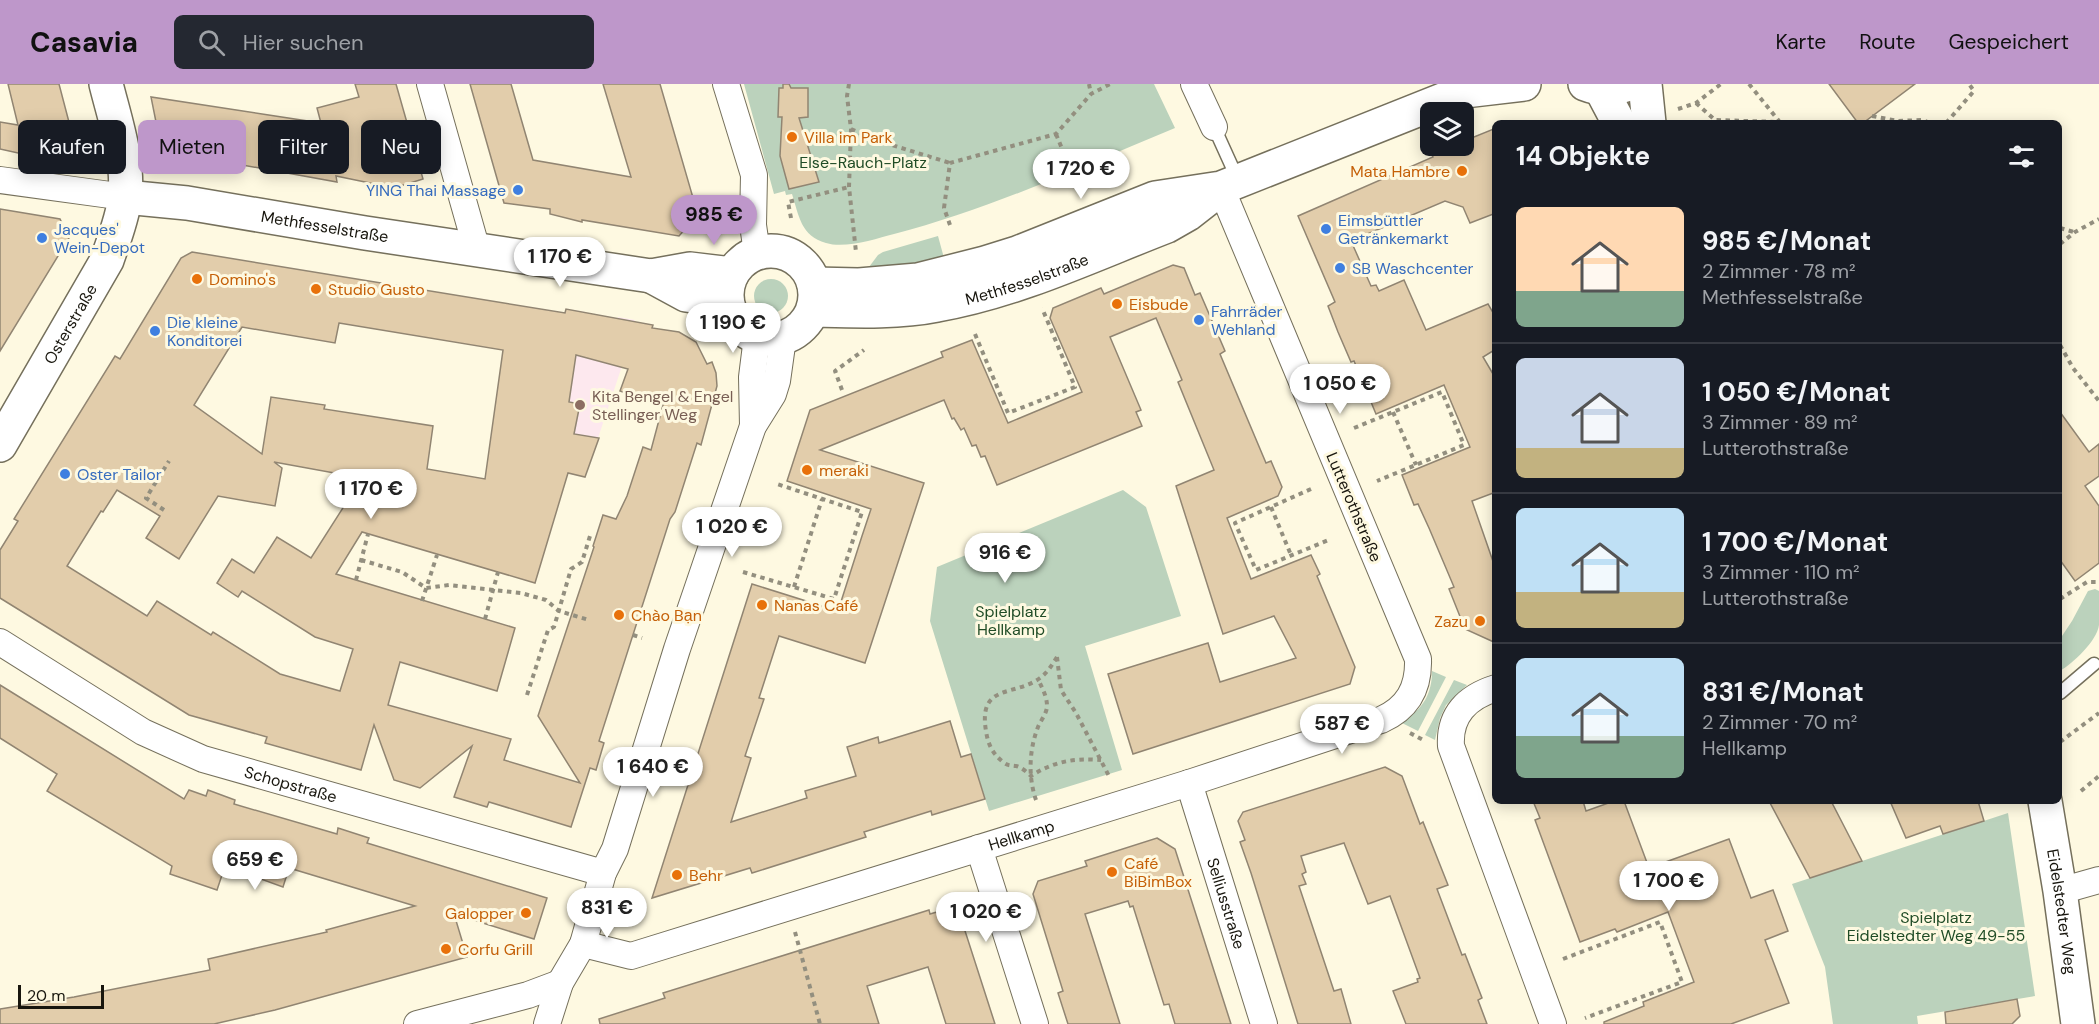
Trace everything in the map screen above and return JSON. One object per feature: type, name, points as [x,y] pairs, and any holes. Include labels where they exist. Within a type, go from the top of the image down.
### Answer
[{"type":"street","name":"Osterstraße","points":[[0,445],[107,260],[119,230],[125,197],[125,164],[106,84]]},
{"type":"street","points":[[430,84],[477,250]]},
{"type":"street","points":[[726,84],[754,175],[753,225],[730,313],[746,332],[770,338],[801,328],[813,297]]},
{"type":"street","points":[[1194,84],[1214,126]]},
{"type":"street","name":"Methfesselstraße","points":[[0,180],[187,203],[651,276],[686,295],[739,276],[776,251],[788,254],[804,266],[813,297],[859,285],[906,281],[954,272],[1017,253],[1155,198],[1230,185],[1469,87],[1524,84]]},
{"type":"street","points":[[1645,84],[1663,116]]},
{"type":"street","points":[[1605,86],[1618,120]]},
{"type":"street","name":"Lutterothstraße","points":[[1230,185],[1418,659]]},
{"type":"street","points":[[548,1024],[560,983],[583,944],[603,873],[615,849],[674,658],[753,426],[752,377],[770,338]]},
{"type":"street","name":"Schopstraße","points":[[0,642],[143,732],[203,759],[603,873]]},
{"type":"street","name":"Hellkamp","points":[[583,944],[631,956],[1189,783],[1383,719],[1395,713],[1413,693],[1418,673],[1418,659]]},
{"type":"street","points":[[1489,690],[1463,706],[1454,721],[1450,737],[1453,755],[1553,1024]]},
{"type":"street","name":"Selliusstraße","points":[[1189,783],[1264,1024]]},
{"type":"street","name":"Eidelstedter Weg","points":[[2046,804],[2078,1024]]},
{"type":"street","points":[[979,848],[1035,1024]]},
{"type":"street","points":[[2060,891],[2099,880]]},
{"type":"street","points":[[417,1024],[528,995],[560,983]]},
{"type":"lane","points":[[1214,126],[1230,185]]},
{"type":"lane","points":[[2062,691],[2094,664]]},
{"type":"path","points":[[849,84],[847,96],[851,129],[849,187],[856,252]]},
{"type":"path","points":[[1089,84],[1091,94]]},
{"type":"path","points":[[851,129],[879,141],[950,163],[1056,134],[1091,94],[1110,84]]},
{"type":"path","points":[[1663,116],[1696,103],[1720,84]]},
{"type":"path","points":[[1749,84],[1777,120]]},
{"type":"path","points":[[1949,120],[1974,92],[1969,84]]},
{"type":"path","points":[[1696,103],[1715,120]]},
{"type":"path","points":[[1872,117],[1892,120]]},
{"type":"path","points":[[1056,134],[1083,199]]},
{"type":"path","points":[[950,163],[944,208],[950,225]]},
{"type":"path","points":[[1079,189],[1093,184]]},
{"type":"path","points":[[791,218],[788,202],[849,187]]},
{"type":"path","points":[[2062,242],[2075,232],[2099,219]]},
{"type":"path","points":[[2062,229],[2075,232]]},
{"type":"path","points":[[975,334],[1008,413],[1075,387],[1042,308]]},
{"type":"path","points":[[2062,349],[2073,368],[2099,401]]},
{"type":"path","points":[[842,390],[835,371],[864,350]]},
{"type":"path","points":[[1354,428],[1442,392],[1464,445],[1377,481]]},
{"type":"path","points":[[1393,412],[1416,465]]},
{"type":"path","points":[[164,510],[146,498],[169,461]]},
{"type":"path","points":[[743,572],[834,599],[862,512],[774,483]]},
{"type":"path","points":[[1311,489],[1235,523],[1256,570],[1331,538]]},
{"type":"path","points":[[794,587],[822,499]]},
{"type":"path","points":[[1270,507],[1291,555]]},
{"type":"path","points":[[356,580],[368,534]]},
{"type":"path","points":[[528,695],[548,630],[555,627],[571,569],[582,562],[590,536]]},
{"type":"path","points":[[422,601],[437,555]]},
{"type":"path","points":[[361,560],[402,572],[426,588],[449,585],[521,593],[546,600],[559,611],[589,620]]},
{"type":"path","points":[[485,619],[498,572]]},
{"type":"path","points":[[2062,598],[2087,582],[2099,582]]},
{"type":"path","points":[[633,635],[642,638]]},
{"type":"path","points":[[1031,776],[1018,766],[1006,765],[993,753],[984,722],[986,706],[991,698],[1038,680],[1049,670],[1057,657],[1061,690],[1076,713],[1110,778]]},
{"type":"path","points":[[1036,800],[1030,764],[1038,726],[1047,709],[1046,697],[1038,680]]},
{"type":"path","points":[[2062,741],[2099,713]]},
{"type":"path","points":[[1383,719],[1453,755]]},
{"type":"path","points":[[1031,776],[1046,766],[1062,761],[1080,758],[1101,760]]},
{"type":"path","points":[[2081,791],[2099,776]]},
{"type":"path","points":[[1563,958],[1660,922],[1682,982],[1585,1018]]},
{"type":"path","points":[[795,931],[820,1024]]},
{"type":"shaded area","name":"Kita Bengel & Engel Stellinger Weg","points":[[566,309],[618,321],[618,317],[635,320],[585,477],[541,468]]},
{"type":"green space","name":"Else-Rauch-Platz","points":[[744,84],[1154,84],[1175,128],[1036,186],[966,212],[869,241],[834,245],[818,240],[806,230],[799,217],[792,194],[786,195],[785,191],[774,194]]},
{"type":"green space","points":[[938,236],[944,258],[918,265],[866,271],[883,252]]},
{"type":"green space","points":[[771,279],[783,284],[788,296],[783,308],[771,313],[759,308],[754,296],[759,284]]},
{"type":"green space","name":"Spielplatz Hellkamp","points":[[1123,490],[1146,507],[1181,616],[1085,646],[1122,770],[989,811],[930,621],[937,567]]},
{"type":"green space","points":[[2095,589],[2099,591],[2099,625],[2094,638],[2084,651],[2062,670],[2062,636],[2088,591]]},
{"type":"green space","points":[[1432,671],[1446,677],[1418,731],[1402,723],[1425,700],[1432,679]]},
{"type":"green space","points":[[1454,680],[1467,685],[1446,705],[1440,718],[1435,740],[1425,735]]},
{"type":"green space","name":"Spielplatz Eidelstedter Weg 49-55","points":[[2008,813],[2035,996],[1917,1016],[1918,1024],[1833,1024],[1825,967],[1792,884]]},
{"type":"building","points":[[8,84],[59,84],[68,120],[18,120],[18,125]]},
{"type":"building","points":[[355,84],[396,84],[406,120],[361,120],[361,174],[422,174],[423,179],[394,188],[336,176],[337,182],[293,174],[349,174],[349,120],[320,120],[317,108],[359,97]]},
{"type":"building","points":[[470,84],[511,84],[533,160],[631,177],[603,84],[660,84],[698,215],[679,236],[582,220],[582,222],[550,214],[550,209],[504,203]]},
{"type":"building","name":"Villa im Park","points":[[783,84],[789,84],[791,88],[808,88],[808,117],[799,118],[819,182],[789,189],[780,156],[782,117],[778,117],[779,88],[783,88]]},
{"type":"building","points":[[1829,84],[1915,84],[1867,120],[1856,120]]},
{"type":"building","points":[[151,97],[301,120],[258,120],[258,168],[246,166],[246,120],[156,120]]},
{"type":"building","points":[[0,122],[18,125],[18,153],[0,149]]},
{"type":"building","points":[[1492,130],[1492,215],[1470,223],[1463,207],[1445,201],[1351,241],[1371,286],[1376,285],[1379,291],[1404,280],[1426,330],[1488,304],[1492,311],[1492,351],[1483,357],[1492,372],[1492,494],[1472,501],[1492,558],[1492,641],[1465,629],[1449,589],[1454,587],[1418,504],[1414,505],[1402,475],[1470,447],[1444,385],[1376,414],[1354,361],[1351,362],[1338,332],[1328,306],[1335,302],[1298,216],[1433,157],[1474,156],[1474,137]]},
{"type":"building","points":[[0,209],[60,219],[69,238],[0,351]]},
{"type":"building","points":[[192,252],[565,313],[566,309],[653,325],[652,328],[679,332],[696,342],[707,364],[712,362],[717,386],[701,445],[697,443],[675,512],[670,519],[599,741],[604,743],[596,770],[590,768],[571,827],[489,802],[487,807],[454,797],[472,746],[420,788],[394,780],[374,725],[361,770],[265,743],[267,737],[189,715],[0,598],[0,550],[18,521],[14,519],[115,356],[120,359],[181,258]],"holes":[[[339,323],[503,350],[485,479],[427,469],[433,426],[324,409],[325,405],[271,397],[262,454],[194,405],[242,327],[335,343]],[[576,355],[628,369],[620,391],[663,405],[651,450],[643,447],[627,496],[616,519],[603,515],[538,716],[580,783],[504,760],[511,739],[388,705],[400,662],[497,691],[515,628],[336,574],[362,532],[535,583],[568,473],[585,477],[599,438],[574,434],[580,404],[569,402]],[[274,462],[362,478],[311,558],[277,537],[254,573],[232,559],[217,583],[238,597],[242,591],[315,637],[353,649],[340,691],[280,674],[213,632],[211,635],[157,601],[147,616],[67,566],[101,511],[103,512],[117,490],[160,516],[146,538],[179,559],[218,496],[275,506],[282,468]]]},
{"type":"building","points":[[1173,265],[1184,268],[1195,295],[1200,293],[1225,351],[1220,354],[1266,463],[1271,461],[1282,487],[1278,496],[1227,518],[1251,579],[1311,555],[1320,574],[1317,576],[1355,667],[1350,684],[1133,754],[1108,674],[1208,643],[1220,682],[1296,658],[1274,616],[1223,634],[1176,486],[1214,470],[1178,382],[1182,380],[1156,318],[1110,337],[1141,410],[1136,412],[1142,426],[997,485],[985,456],[981,457],[976,445],[972,446],[964,428],[961,430],[954,418],[952,419],[944,400],[820,450],[924,483],[865,663],[779,636],[759,698],[764,699],[745,756],[751,758],[731,822],[807,798],[805,791],[856,776],[847,747],[878,737],[879,743],[950,721],[961,757],[971,754],[985,799],[932,815],[931,811],[864,832],[866,837],[752,873],[750,868],[652,898],[752,584],[838,611],[871,509],[787,481],[810,410],[943,357],[941,352],[972,340],[1008,423],[1082,392],[1050,318],[1053,308],[1101,288],[1104,294]]},
{"type":"building","points":[[2062,415],[2089,452],[2099,444],[2099,476],[2085,486],[2099,506],[2099,563],[2075,581],[2062,563]]},
{"type":"building","points":[[0,685],[184,799],[189,790],[206,796],[208,790],[235,800],[234,804],[337,834],[338,828],[369,838],[367,843],[547,898],[534,939],[454,914],[467,957],[275,1010],[214,1024],[0,1024],[0,1009],[210,970],[208,959],[327,932],[326,930],[415,906],[289,868],[283,887],[225,866],[217,890],[170,874],[172,866],[47,791],[57,774],[0,738]]},
{"type":"building","points":[[1385,767],[1402,776],[1420,824],[1423,822],[1448,885],[1437,889],[1462,955],[1465,954],[1482,998],[1478,1000],[1487,1024],[1406,1024],[1393,991],[1418,982],[1417,979],[1420,978],[1390,896],[1368,904],[1344,843],[1301,856],[1306,872],[1302,874],[1306,884],[1299,886],[1334,991],[1341,989],[1351,1024],[1298,1024],[1240,842],[1245,840],[1238,821],[1243,812]]},
{"type":"building","points":[[1534,804],[1584,804],[1586,811],[1606,804],[1625,804],[1649,868],[1729,839],[1751,898],[1773,890],[1788,931],[1765,940],[1789,1003],[1731,1024],[1604,1024],[1604,1022],[1644,1006],[1643,1002],[1694,982],[1668,912],[1617,932],[1615,929],[1580,942],[1535,820],[1540,818]]},
{"type":"building","points":[[1771,804],[1833,804],[1862,861],[1810,878]]},
{"type":"building","points":[[1891,804],[1979,804],[1984,821],[1943,834],[1940,826],[1906,838]]},
{"type":"building","points":[[1157,838],[1175,849],[1231,1024],[1175,1024],[1169,1004],[1164,1005],[1133,906],[1130,907],[1128,901],[1085,914],[1120,1024],[1068,1024],[1058,993],[1063,991],[1033,894],[1038,881],[1087,866],[1085,861]]},
{"type":"building","points":[[957,906],[995,1024],[946,1024],[928,967],[867,986],[879,1024],[600,1024],[599,1019],[665,998],[663,993],[929,910],[930,914]]},
{"type":"building","points":[[2017,999],[2020,1016],[2012,1024],[1946,1024],[1945,1012]]},
{"type":"place","name":"Villa im Park","points":[[792,137]]},
{"type":"place","name":"Mata Hambre","points":[[1462,171]]},
{"type":"place","name":"YING Thai Massage","points":[[518,190]]},
{"type":"place","name":"Eimsbüttler Getränkemarkt","points":[[1326,229]]},
{"type":"place","name":"Jacques' Wein-Depot","points":[[42,238]]},
{"type":"place","name":"SB Waschcenter","points":[[1340,268]]},
{"type":"place","name":"Domino's","points":[[197,279]]},
{"type":"place","name":"Studio Gusto","points":[[316,289]]},
{"type":"place","name":"Eisbude","points":[[1117,304]]},
{"type":"place","name":"Fahrräder Wehland","points":[[1199,320]]},
{"type":"place","name":"Die kleine Konditorei","points":[[155,331]]},
{"type":"place","name":"Kita Bengel & Engel Stellinger Weg","points":[[580,405]]},
{"type":"place","name":"meraki","points":[[807,470]]},
{"type":"place","name":"Oster Tailor","points":[[65,474]]},
{"type":"place","name":"Nanas Café","points":[[762,605]]},
{"type":"place","name":"Chào Bạn","points":[[619,615]]},
{"type":"place","name":"Zazu","points":[[1480,621]]},
{"type":"place","name":"Café BiBimBox","points":[[1112,872]]},
{"type":"place","name":"Behr","points":[[677,875]]},
{"type":"place","name":"Galopper","points":[[526,913]]},
{"type":"place","name":"Corfu Grill","points":[[446,949]]}]
